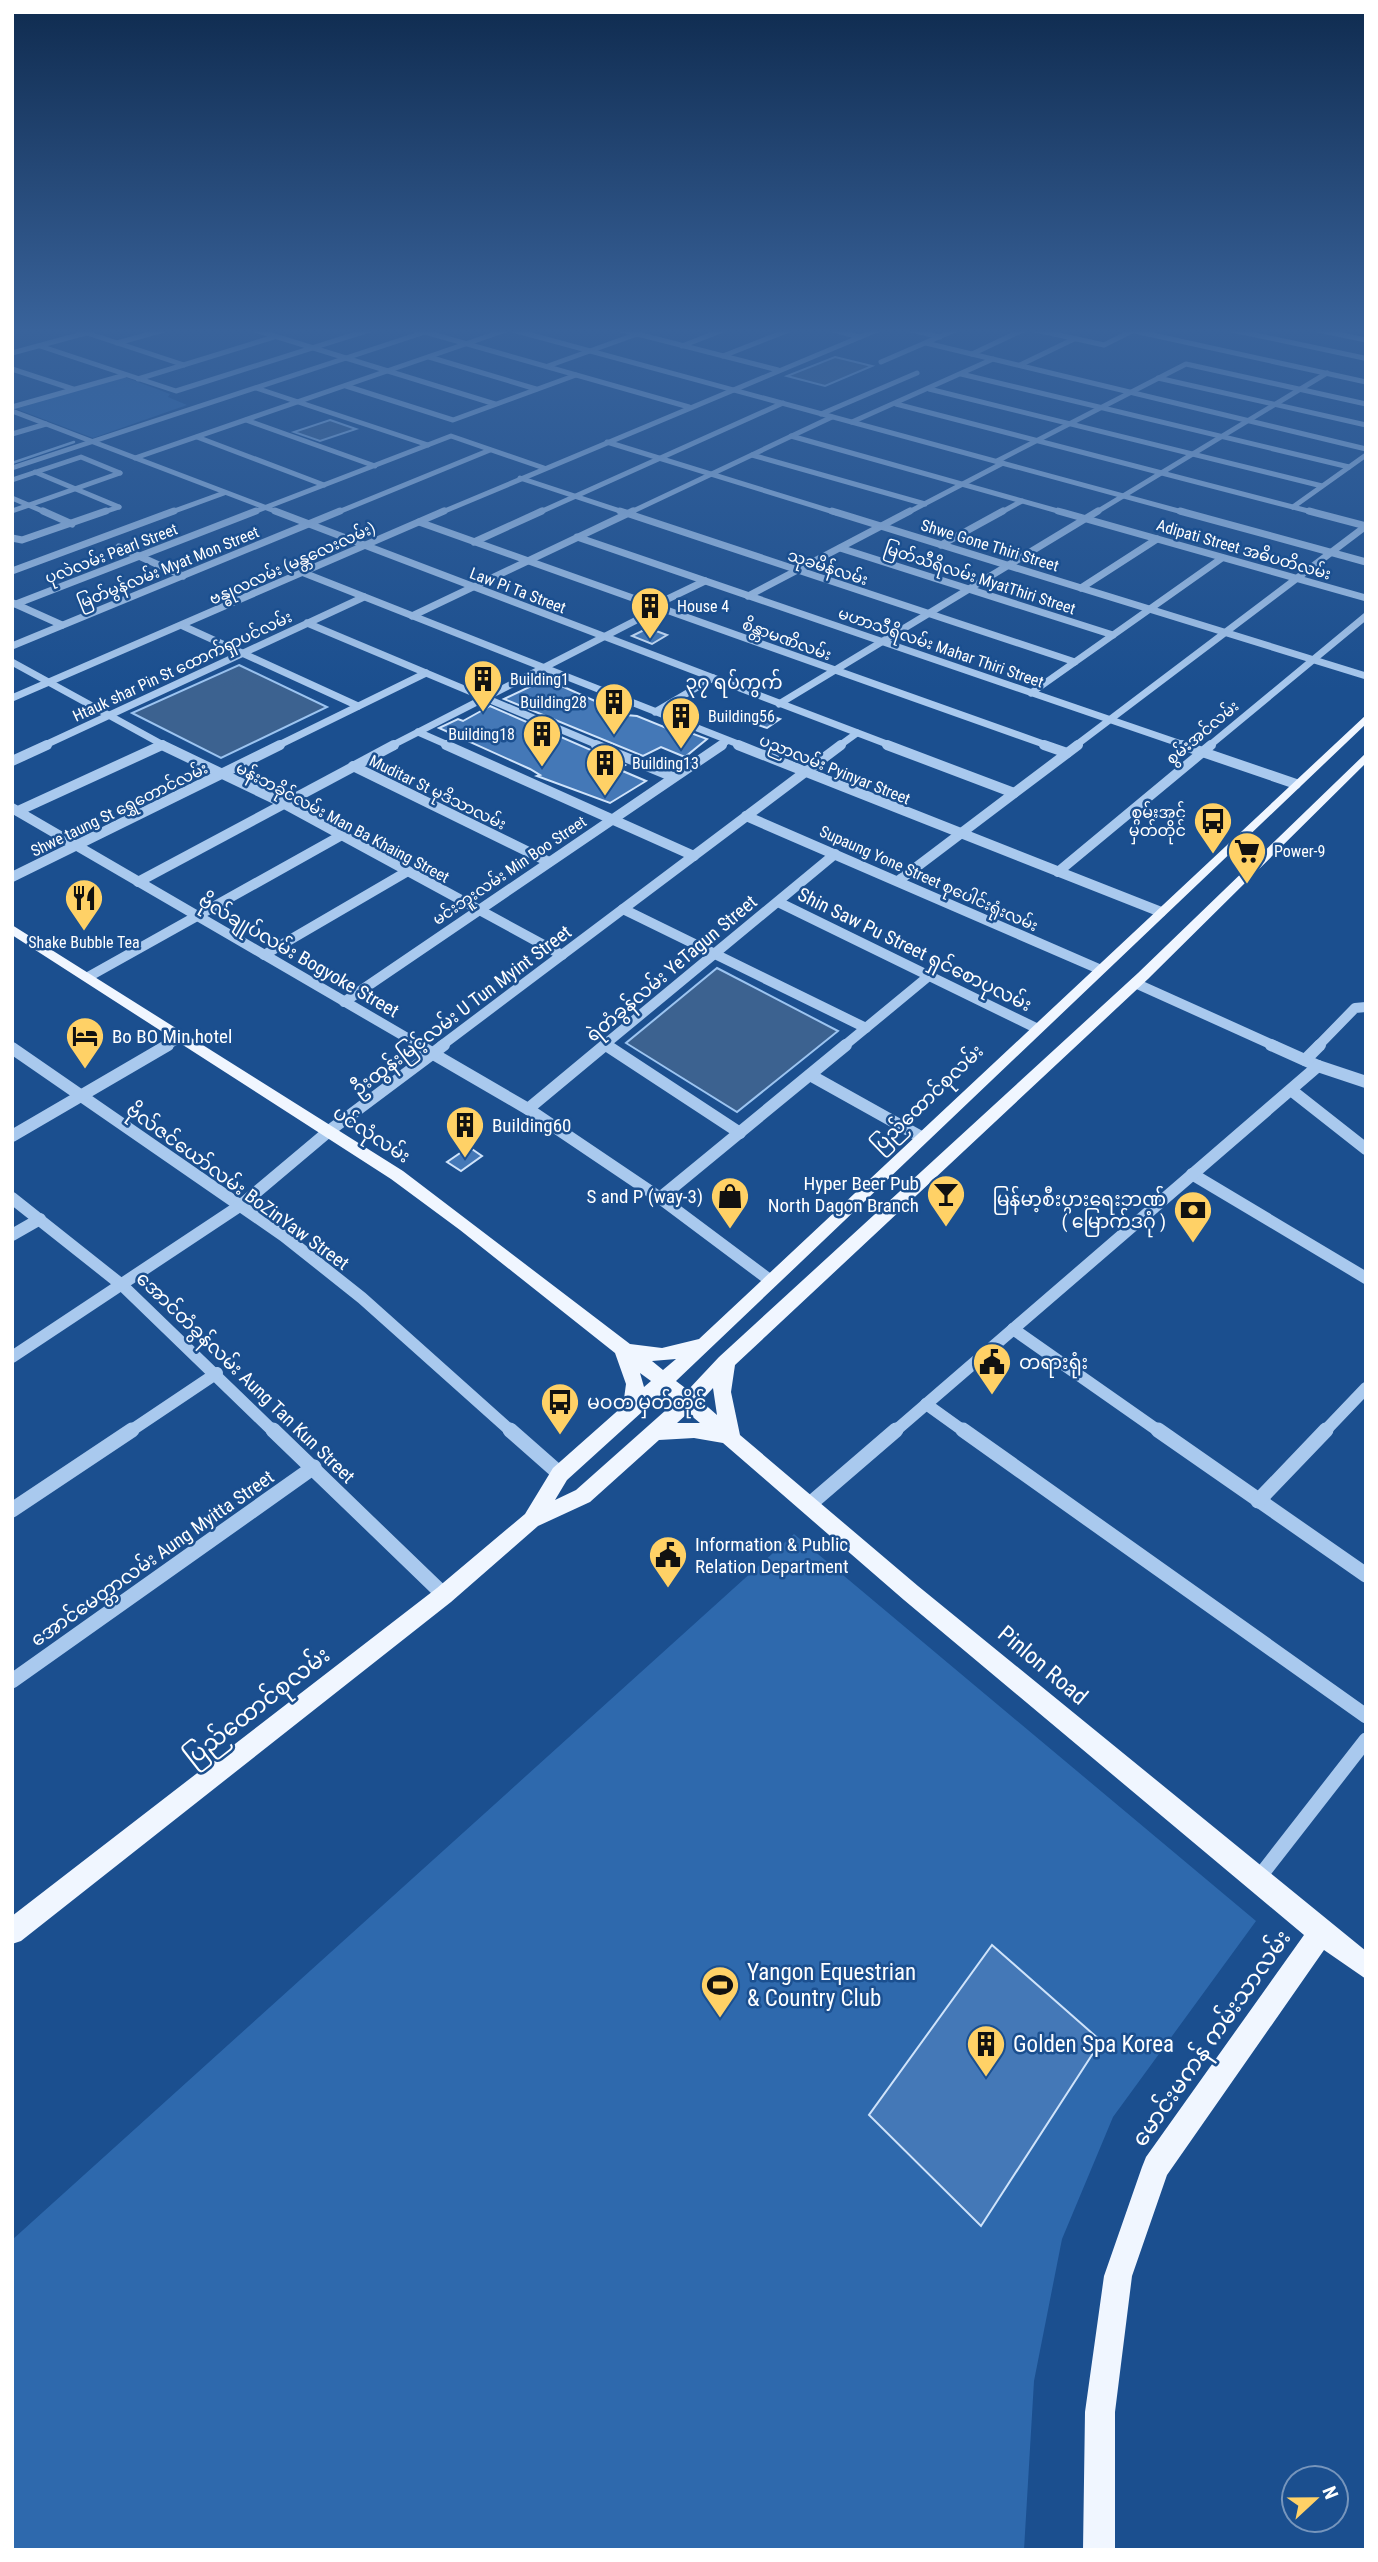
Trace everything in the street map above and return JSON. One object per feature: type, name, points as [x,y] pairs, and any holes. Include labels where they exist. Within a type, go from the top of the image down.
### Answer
[{"type":"main road","name":"ပြည်ထောင်စုလမ်း","points":[[12,1933],[444,1595],[531,1520],[583,1496],[656,1432],[726,1362],[1135,983],[1194,902],[1296,784],[1366,718]]},
{"type":"main road","name":"ပြည်ထောင်စုလမ်း","points":[[531,1520],[560,1474],[705,1344],[1161,912],[1194,902],[1366,756]]},
{"type":"main road","name":"ပင်လုံလမ်း","points":[[12,929],[397,1175],[688,1402]]},
{"type":"main road","points":[[632,1412],[635,1384],[623,1350],[663,1355],[705,1344]]},
{"type":"main road","points":[[656,1432],[694,1430],[731,1437],[722,1392],[726,1362]]},
{"type":"main road","name":"Pinlon Road","points":[[688,1402],[1257,1880],[1366,1966]]},
{"type":"main road","name":"မောင်းမကန် ကမ်းသာလမ်း","points":[[1099,2550],[1100,2412],[1118,2276],[1156,2167],[1321,1933]]},
{"type":"street","points":[[12,459],[41,450]]},
{"type":"street","points":[[12,468],[67,450]]},
{"type":"street","name":"Law Pi Ta Street","points":[[114,450],[1014,793]]},
{"type":"street","points":[[135,458],[160,450]]},
{"type":"street","points":[[230,450],[324,485]]},
{"type":"street","points":[[329,450],[375,466]]},
{"type":"street","name":"ပုလဲလမ်း Pearl Street","points":[[14,603],[416,450]]},
{"type":"street","points":[[490,450],[544,468]]},
{"type":"street","name":"မြတ်မွန်လမ်း Myat Mon Street","points":[[12,646],[490,450]]},
{"type":"street","name":"ဗန္ဓုလလမ်း (မန္တလေးလမ်း)","points":[[183,626],[589,450]]},
{"type":"street","name":"Shwe Gone Thiri Street","points":[[632,450],[1366,676]]},
{"type":"street","points":[[474,542],[679,450]]},
{"type":"street","points":[[412,616],[763,450]]},
{"type":"street","name":"Adipati Street အဓိပတိလမ်း","points":[[839,450],[1366,598]]},
{"type":"street","points":[[954,450],[1366,562]]},
{"type":"street","points":[[748,596],[1023,450]]},
{"type":"street","points":[[1072,450],[1366,526]]},
{"type":"street","points":[[1176,450],[1322,486]]},
{"type":"street","points":[[779,704],[1201,450]]},
{"type":"street","points":[[1275,450],[1349,467]]},
{"type":"street","points":[[752,455],[925,504]]},
{"type":"street","points":[[1293,507],[1366,455]]},
{"type":"street","points":[[12,480],[81,457],[120,473],[12,511]]},
{"type":"street","points":[[12,538],[22,541],[119,507],[35,472]]},
{"type":"street","name":"သုခမိန်လမ်း","points":[[520,478],[624,515],[1075,662]]},
{"type":"street","points":[[12,571],[224,493]]},
{"type":"street","points":[[12,498],[72,524]]},
{"type":"street","points":[[941,545],[1021,501]]},
{"type":"street","name":"စိန္တာမဏိလမ်း","points":[[419,523],[1067,753]]},
{"type":"street","points":[[898,881],[1366,526]]},
{"type":"street","name":"မဟာသီရိလမ်း Mahar Thiri Street","points":[[577,537],[1296,784]]},
{"type":"street","points":[[1081,587],[1157,539]]},
{"type":"street","points":[[119,547],[183,576]]},
{"type":"street","name":"မြတ်သီရိလမ်း MyatThiri Street","points":[[840,548],[1113,635]]},
{"type":"street","points":[[1031,693],[1222,558]]},
{"type":"street","name":"ပညာလမ်း Pyinyar Street","points":[[304,573],[1161,912]]},
{"type":"street","points":[[138,882],[705,581]]},
{"type":"street","name":"Htauk shar Pin St ထောက်ရှာပင်လမ်း","points":[[12,761],[364,597]]},
{"type":"street","points":[[14,603],[62,625]]},
{"type":"street","name":"စွမ်းအင်လမ်း","points":[[1058,872],[1200,751],[1366,616]]},
{"type":"street","points":[[307,623],[673,777]]},
{"type":"street","points":[[12,698],[183,626],[358,706]]},
{"type":"street","name":"မန်းဘခိုင်လမ်း Man Ba Khaing Street","points":[[12,662],[162,744],[283,803],[562,955]]},
{"type":"street","name":"Shwe taung St ရွှေတောင်လမ်း","points":[[12,877],[426,673]]},
{"type":"street","points":[[655,712],[713,678]]},
{"type":"street","points":[[418,732],[694,856]]},
{"type":"street","name":"ဦးထွန်းမြင့်လမ်း U Tun Myint Street","points":[[12,1357],[123,1286],[241,1205],[329,1131],[858,733]]},
{"type":"street","name":"မင်းဘူးလမ်း Min Boo Street","points":[[344,1002],[727,741]]},
{"type":"street","points":[[15,809],[162,744]]},
{"type":"street","name":"Muditar St မုဒိသာလမ်း","points":[[353,766],[549,862]]},
{"type":"street","name":"ဗိုလ်ချုပ်လမ်း Bogyoke Street","points":[[15,809],[528,1109],[660,1198],[771,1281]]},
{"type":"street","name":"Supaung Yone Street စုပေါင်းရုံးလမ်း","points":[[746,816],[1099,969]]},
{"type":"street","points":[[88,977],[199,918],[342,835]]},
{"type":"street","name":"ရဲတံခွန်လမ်း YeTagun Street","points":[[528,1109],[835,854]]},
{"type":"street","points":[[264,955],[408,871]]},
{"type":"street","name":"Shin Saw Pu Street ရှင်စောပုလမ်း","points":[[778,902],[1036,1028]]},
{"type":"street","points":[[623,909],[866,1028]]},
{"type":"street","points":[[660,1198],[930,975]]},
{"type":"street","points":[[1135,983],[1318,1066],[1366,1082]]},
{"type":"street","points":[[1305,1060],[1355,1008],[1366,1007]]},
{"type":"street","points":[[12,1136],[181,1037]]},
{"type":"street","points":[[606,1045],[740,1133]]},
{"type":"street","name":"ဗိုလ်ဇင်ယော်လမ်း BoZinYaw Street","points":[[12,1048],[241,1205],[362,1298],[560,1474]]},
{"type":"street","points":[[810,1504],[1318,1066]]},
{"type":"street","points":[[810,1075],[921,1137]]},
{"type":"street","points":[[1291,1090],[1366,1149]]},
{"type":"street","points":[[1192,1174],[1366,1278]]},
{"type":"street","name":"အောင်တံခွန်လမ်း Aung Tan Kun Street","points":[[12,1198],[123,1286],[217,1373],[444,1595]]},
{"type":"street","points":[[12,1235],[40,1219]]},
{"type":"street","points":[[1013,1329],[1366,1575]]},
{"type":"street","points":[[12,1510],[217,1373]]},
{"type":"street","points":[[1258,1501],[1366,1388]]},
{"type":"street","points":[[926,1404],[1366,1716]]},
{"type":"street","name":"အောင်မေတ္တာလမ်း Aung Myitta Street","points":[[12,1681],[314,1467]]},
{"type":"street","points":[[1257,1880],[1366,1740]]},
{"type":"shaded area","points":[[239,665],[327,707],[221,758],[132,713]]},
{"type":"shaded area","points":[[717,968],[838,1031],[737,1112],[626,1043]]},
{"type":"shaded area","name":"Yangon Equestrian & Country Club","points":[[794,1534],[1256,1921],[1113,2117],[1062,2239],[1034,2381],[1024,2550],[12,2550],[12,2240]]},
{"type":"building","name":"House 4","points":[[648,628],[667,635],[652,644],[632,636]]},
{"type":"building","points":[[546,679],[626,715],[637,716],[686,736],[691,733],[707,739],[685,757],[661,747],[643,756],[504,699]]},
{"type":"building","points":[[490,706],[625,765],[618,769],[646,781],[610,803],[537,776],[540,775],[530,769],[439,728],[458,719],[463,721]]},
{"type":"building","points":[[765,714],[780,719],[767,728],[752,723]]},
{"type":"building","name":"Building60","points":[[469,1147],[482,1156],[461,1171],[447,1162]]},
{"type":"building","name":"Golden Spa Korea","points":[[992,1945],[1101,2041],[981,2226],[869,2115]]},
{"type":"waterway","points":[[12,463],[52,450]]},
{"type":"place","name":"House 4","points":[[650,640]]},
{"type":"place","name":"Building1","points":[[483,713]]},
{"type":"place","name":"Building28","points":[[614,736]]},
{"type":"place","name":"Building56","points":[[681,750]]},
{"type":"place","name":"Building18","points":[[542,768]]},
{"type":"place","name":"Building13","points":[[605,797]]},
{"type":"place","name":"စွမ်းအင် မှတ်တိုင်","points":[[1213,855]]},
{"type":"place","name":"Power-9","points":[[1247,885]]},
{"type":"place","name":"Shake Bubble Tea","points":[[84,932]]},
{"type":"place","name":"Bo BO Min hotel","points":[[85,1070]]},
{"type":"place","name":"Building60","points":[[465,1159]]},
{"type":"place","name":"Hyper Beer Pub North Dagon Branch","points":[[946,1228]]},
{"type":"place","name":"S and P (way-3)","points":[[730,1230]]},
{"type":"place","name":"မြန်မာ့စီးပွားရေးဘဏ် ( မြောက်ဒဂုံ )","points":[[1193,1244]]},
{"type":"place","name":"တရားရုံး","points":[[992,1396]]},
{"type":"place","name":"မဝတ မှတ်တိုင်","points":[[560,1436]]},
{"type":"place","name":"Information & Public Relation Department","points":[[668,1589]]},
{"type":"place","name":"Yangon Equestrian & Country Club","points":[[720,2019]]},
{"type":"place","name":"Golden Spa Korea","points":[[986,2078]]},
{"type":"district","name":"၃၇ ရပ်ကွက်","points":[[734,682]]}]
